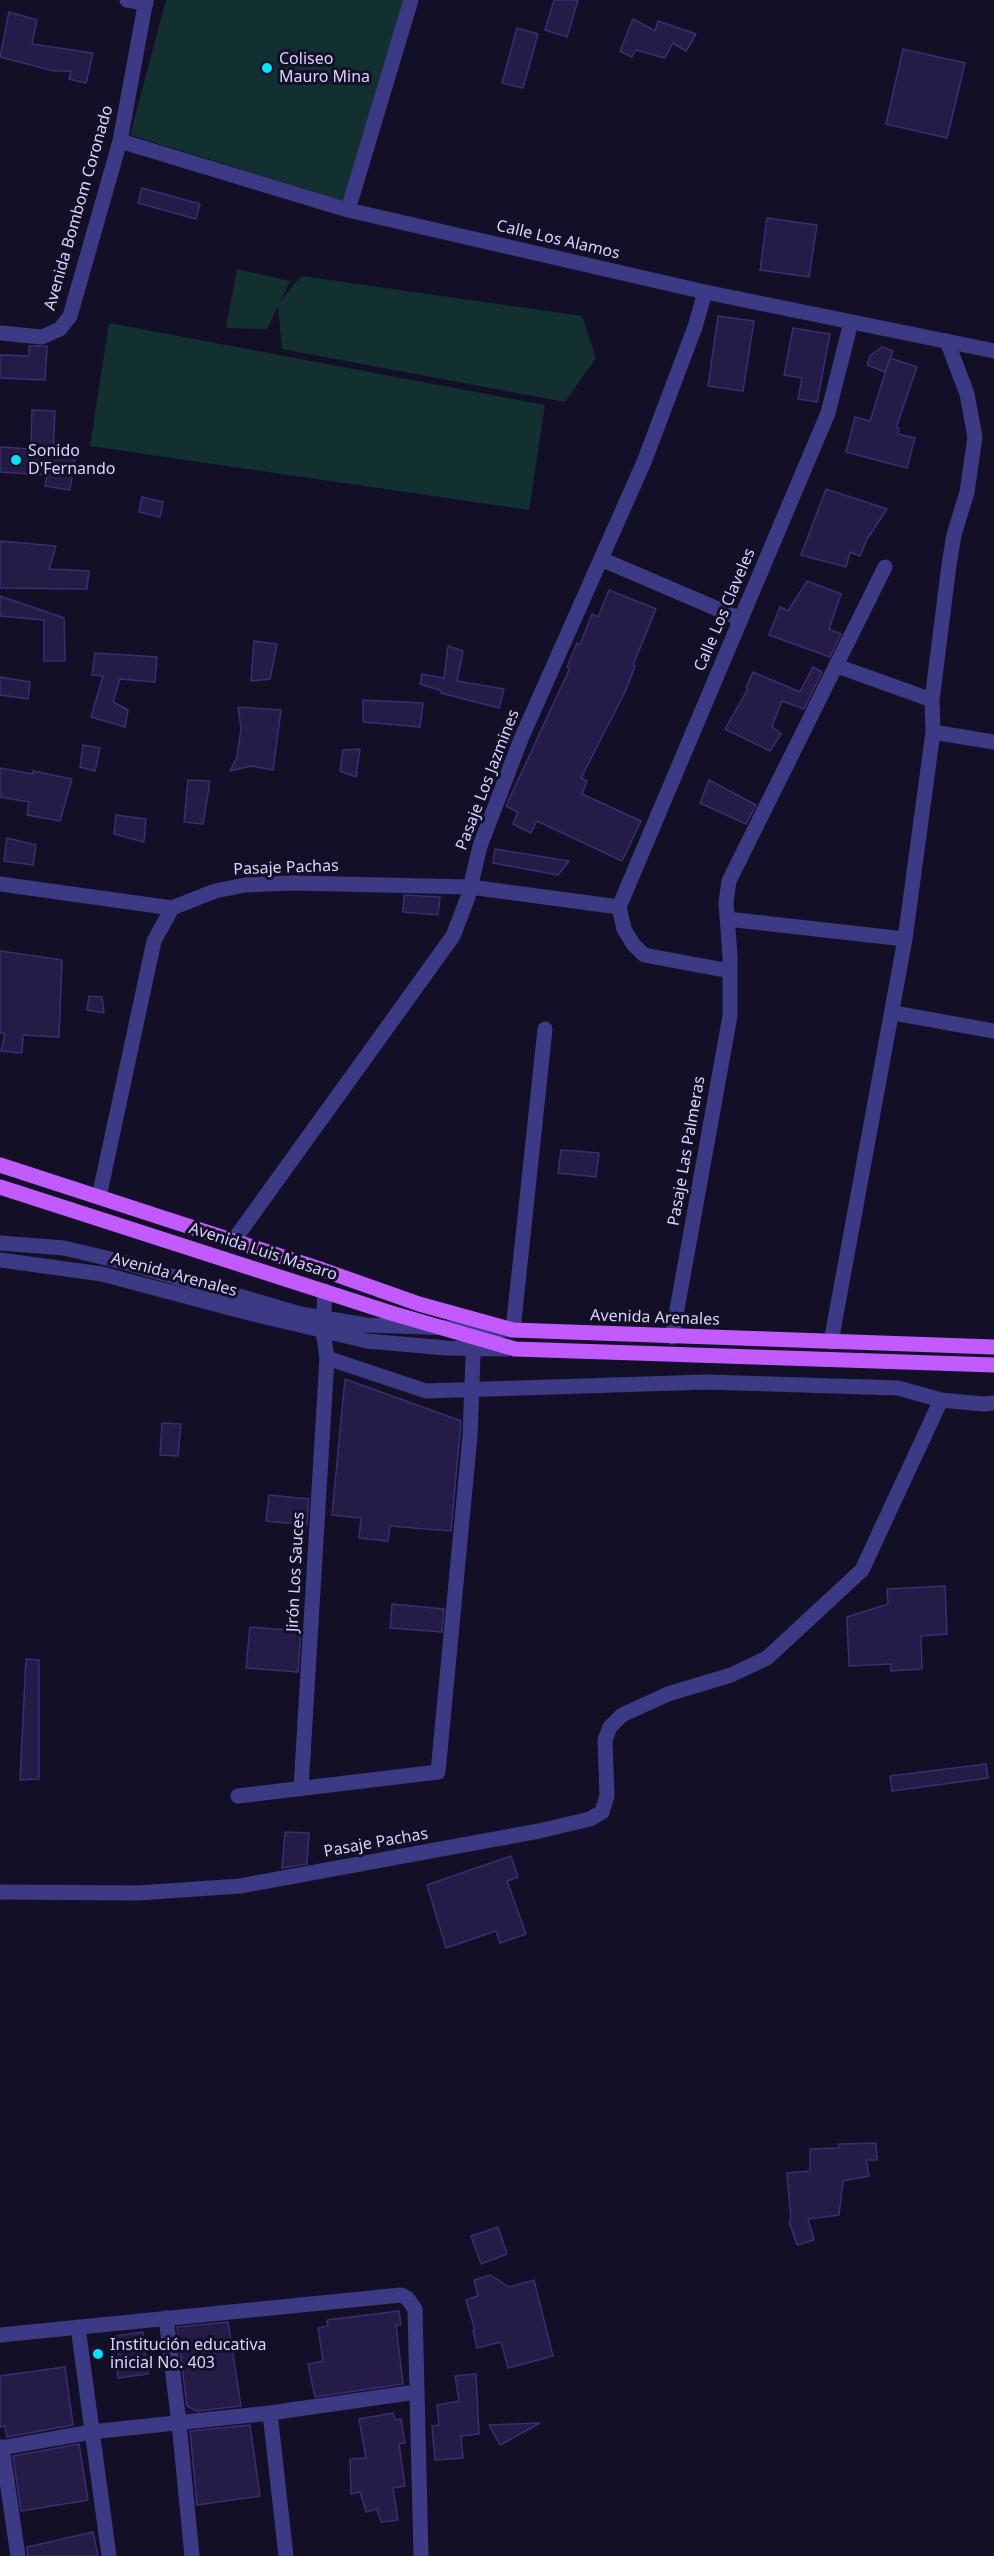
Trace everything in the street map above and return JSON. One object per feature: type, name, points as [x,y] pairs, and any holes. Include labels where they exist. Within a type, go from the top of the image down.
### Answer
[{"type":"main road","name":"Avenida Luis Masaro","points":[[0,1165],[323,1270]]},
{"type":"main road","name":"Avenida Luis Masaro","points":[[0,1188],[473,1338],[515,1349],[994,1365]]},
{"type":"main road","name":"Avenida Arenales","points":[[323,1270],[419,1304],[513,1330],[994,1347]]},
{"type":"street","points":[[127,0],[146,2]]},
{"type":"street","points":[[348,210],[411,0]]},
{"type":"street","name":"Avenida Bombom Coronado","points":[[0,333],[42,337],[60,329],[70,316],[120,141],[146,2]]},
{"type":"street","name":"Calle Los Alamos","points":[[120,141],[348,210],[705,292],[994,351]]},
{"type":"street","name":"Pasaje Los Jazmines","points":[[234,1240],[453,936],[470,887],[480,846],[521,739],[644,462],[695,327],[705,292]]},
{"type":"street","name":"Calle Los Claveles","points":[[619,907],[828,413],[851,322]]},
{"type":"street","points":[[831,1342],[906,939],[933,732],[932,700],[954,536],[967,492],[975,437],[967,394],[948,341]]},
{"type":"street","points":[[601,559],[741,619]]},
{"type":"street","name":"Pasaje Las Palmeras","points":[[672,1337],[730,1016],[727,919],[729,881],[885,567]]},
{"type":"street","points":[[837,666],[932,700]]},
{"type":"street","points":[[933,732],[994,742]]},
{"type":"street","name":"Pasaje Pachas","points":[[0,884],[172,908],[215,891],[245,885],[293,883],[470,887],[619,907]]},
{"type":"street","points":[[619,907],[624,929],[633,944],[644,955],[730,971]]},
{"type":"street","points":[[99,1197],[154,941],[172,908]]},
{"type":"street","points":[[727,919],[906,939]]},
{"type":"street","points":[[894,1013],[994,1030]]},
{"type":"street","points":[[513,1330],[545,1029]]},
{"type":"street","points":[[0,1243],[64,1248],[117,1260],[324,1325],[446,1329]]},
{"type":"street","name":"Avenida Arenales","points":[[0,1260],[102,1274],[324,1325],[367,1341],[473,1338],[513,1330]]},
{"type":"street","points":[[324,1325],[325,1291]]},
{"type":"street","name":"Jirón Los Sauces","points":[[301,1788],[327,1358],[324,1325]]},
{"type":"street","points":[[238,1796],[438,1772],[470,1436],[473,1338]]},
{"type":"street","points":[[327,1358],[426,1391],[707,1382],[898,1388],[941,1400],[994,1403]]},
{"type":"street","name":"Pasaje Pachas","points":[[0,1892],[138,1893],[240,1886],[539,1832],[590,1819],[602,1812],[607,1796],[604,1740],[610,1727],[622,1715],[668,1694],[731,1676],[767,1658],[862,1570],[941,1400]]},
{"type":"street","points":[[0,2335],[401,2295],[412,2302],[414,2309],[421,2556]]},
{"type":"street","points":[[166,2318],[192,2556]]},
{"type":"street","points":[[78,2327],[110,2556]]},
{"type":"street","points":[[18,2556],[1,2448],[91,2432],[270,2413],[416,2392]]},
{"type":"street","points":[[270,2413],[286,2556]]},
{"type":"green space","name":"Coliseo Mauro Mina","points":[[166,0],[407,0],[345,201],[130,135]]},
{"type":"green space","points":[[237,269],[290,281],[280,302],[301,276],[582,316],[596,358],[565,402],[282,349],[278,306],[267,329],[226,328]]},
{"type":"green space","points":[[109,323],[545,405],[529,510],[90,446]]},
{"type":"building","points":[[554,0],[578,0],[567,37],[545,30]]},
{"type":"building","points":[[9,12],[37,20],[32,44],[93,53],[86,83],[69,79],[71,71],[54,71],[0,57]]},
{"type":"building","points":[[633,19],[655,31],[658,21],[696,34],[686,51],[673,43],[665,58],[636,50],[632,57],[620,51]]},
{"type":"building","points":[[517,28],[538,34],[523,88],[502,83]]},
{"type":"building","points":[[903,49],[965,63],[947,138],[886,124]]},
{"type":"building","points":[[142,188],[200,204],[196,219],[138,203]]},
{"type":"building","points":[[767,218],[817,225],[809,277],[760,270]]},
{"type":"building","points":[[718,316],[754,321],[743,391],[708,386]]},
{"type":"building","points":[[793,328],[830,334],[817,402],[798,399],[802,378],[784,375]]},
{"type":"building","points":[[29,346],[47,346],[45,380],[0,378],[0,355],[29,356]]},
{"type":"building","points":[[882,347],[893,351],[885,372],[867,365],[870,356]]},
{"type":"building","points":[[890,358],[917,367],[896,428],[899,428],[898,434],[915,438],[907,468],[846,452],[855,417],[870,421]]},
{"type":"building","points":[[32,410],[55,411],[53,454],[75,457],[70,490],[45,486],[47,475],[0,472],[0,447],[31,449]]},
{"type":"building","points":[[826,489],[887,509],[867,539],[860,556],[850,552],[846,567],[801,555]]},
{"type":"building","points":[[142,497],[163,502],[160,517],[139,512]]},
{"type":"building","points":[[0,541],[56,546],[49,569],[89,571],[87,589],[0,588]]},
{"type":"building","points":[[807,581],[841,594],[829,629],[841,634],[830,657],[769,635],[780,607],[788,611]]},
{"type":"building","points":[[609,590],[656,609],[633,665],[635,666],[626,690],[581,778],[587,781],[582,794],[641,821],[622,861],[537,821],[531,833],[513,824],[518,812],[506,806],[570,668],[567,667],[577,643],[580,645],[592,614],[598,617]]},
{"type":"building","points":[[0,596],[64,618],[65,661],[44,661],[44,620],[0,616]]},
{"type":"building","points":[[254,641],[277,644],[270,679],[251,681]]},
{"type":"building","points":[[448,646],[463,651],[457,681],[504,689],[499,708],[441,693],[442,691],[420,684],[422,674],[444,678]]},
{"type":"building","points":[[95,653],[157,657],[155,682],[120,679],[113,702],[128,710],[125,727],[91,717],[103,676],[92,675]]},
{"type":"building","points":[[813,667],[822,672],[804,709],[782,701],[772,726],[781,734],[770,751],[725,729],[748,689],[746,688],[753,672],[800,692]]},
{"type":"building","points":[[0,677],[30,682],[28,699],[0,695]]},
{"type":"building","points":[[363,700],[423,703],[420,727],[363,722]]},
{"type":"building","points":[[238,707],[281,710],[273,770],[251,766],[230,771],[237,757],[241,728]]},
{"type":"building","points":[[83,745],[100,748],[95,771],[80,767]]},
{"type":"building","points":[[360,749],[356,777],[340,771],[343,750]]},
{"type":"building","points":[[0,768],[33,774],[33,771],[72,779],[60,821],[27,815],[29,802],[0,797]]},
{"type":"building","points":[[188,780],[210,781],[203,824],[184,822]]},
{"type":"building","points":[[709,780],[756,805],[746,824],[700,803]]},
{"type":"building","points":[[116,815],[146,819],[144,842],[114,834]]},
{"type":"building","points":[[7,838],[36,845],[33,865],[4,861]]},
{"type":"building","points":[[495,849],[569,861],[558,875],[493,863]]},
{"type":"building","points":[[404,895],[440,897],[438,915],[403,912]]},
{"type":"building","points":[[0,951],[62,960],[59,1037],[23,1035],[22,1053],[1,1051],[5,1034],[0,1033]]},
{"type":"building","points":[[89,996],[102,997],[104,1013],[87,1010]]},
{"type":"building","points":[[561,1150],[599,1153],[596,1177],[558,1173]]},
{"type":"building","points":[[345,1379],[461,1421],[451,1531],[390,1526],[388,1541],[359,1538],[361,1518],[332,1515]]},
{"type":"building","points":[[162,1423],[181,1424],[178,1456],[160,1455]]},
{"type":"building","points":[[269,1495],[309,1499],[307,1525],[266,1521]]},
{"type":"building","points":[[945,1586],[947,1634],[921,1636],[922,1669],[891,1671],[891,1664],[849,1666],[847,1617],[888,1604],[887,1589]]},
{"type":"building","points":[[392,1604],[444,1609],[442,1632],[390,1628]]},
{"type":"building","points":[[250,1627],[301,1631],[298,1672],[246,1668]]},
{"type":"building","points":[[26,1659],[39,1660],[39,1779],[20,1780]]},
{"type":"building","points":[[986,1764],[988,1778],[892,1791],[890,1776]]},
{"type":"building","points":[[285,1832],[309,1833],[307,1864],[282,1868]]},
{"type":"building","points":[[511,1856],[518,1877],[507,1881],[526,1934],[500,1943],[496,1931],[446,1948],[427,1885]]},
{"type":"building","points":[[876,2143],[877,2160],[866,2160],[869,2176],[843,2181],[839,2215],[808,2219],[814,2240],[797,2245],[789,2221],[791,2220],[787,2173],[810,2171],[810,2149],[839,2148],[839,2144]]},
{"type":"building","points":[[498,2227],[507,2254],[481,2264],[471,2236]]},
{"type":"building","points":[[491,2275],[509,2287],[534,2280],[553,2356],[508,2368],[501,2342],[477,2348],[473,2331],[475,2330],[466,2300],[478,2296],[474,2280]]},
{"type":"building","points":[[399,2311],[401,2325],[396,2325],[403,2384],[315,2397],[308,2364],[323,2361],[318,2328],[328,2326],[327,2320]]},
{"type":"building","points":[[228,2322],[241,2406],[197,2411],[187,2406],[177,2327]]},
{"type":"building","points":[[143,2332],[148,2374],[118,2378],[116,2360],[119,2360],[116,2336]]},
{"type":"building","points":[[65,2367],[73,2425],[7,2437],[5,2426],[0,2427],[0,2376]]},
{"type":"building","points":[[476,2374],[479,2434],[461,2436],[463,2458],[435,2460],[432,2426],[439,2425],[437,2405],[459,2401],[455,2376]]},
{"type":"building","points":[[393,2413],[395,2420],[401,2419],[405,2443],[399,2444],[405,2486],[393,2488],[398,2520],[381,2522],[377,2509],[366,2512],[360,2492],[351,2494],[350,2459],[366,2458],[359,2419]]},
{"type":"building","points":[[540,2423],[500,2445],[489,2425]]},
{"type":"building","points":[[250,2425],[260,2496],[197,2505],[190,2431]]},
{"type":"building","points":[[79,2444],[88,2500],[21,2511],[13,2456]]},
{"type":"building","points":[[93,2532],[98,2556],[28,2556],[27,2547]]},
{"type":"place","name":"Coliseo Mauro Mina","points":[[267,68]]},
{"type":"place","name":"Sonido D'Fernando","points":[[16,460]]},
{"type":"place","name":"Institución educativa inicial No. 403","points":[[98,2354]]}]
